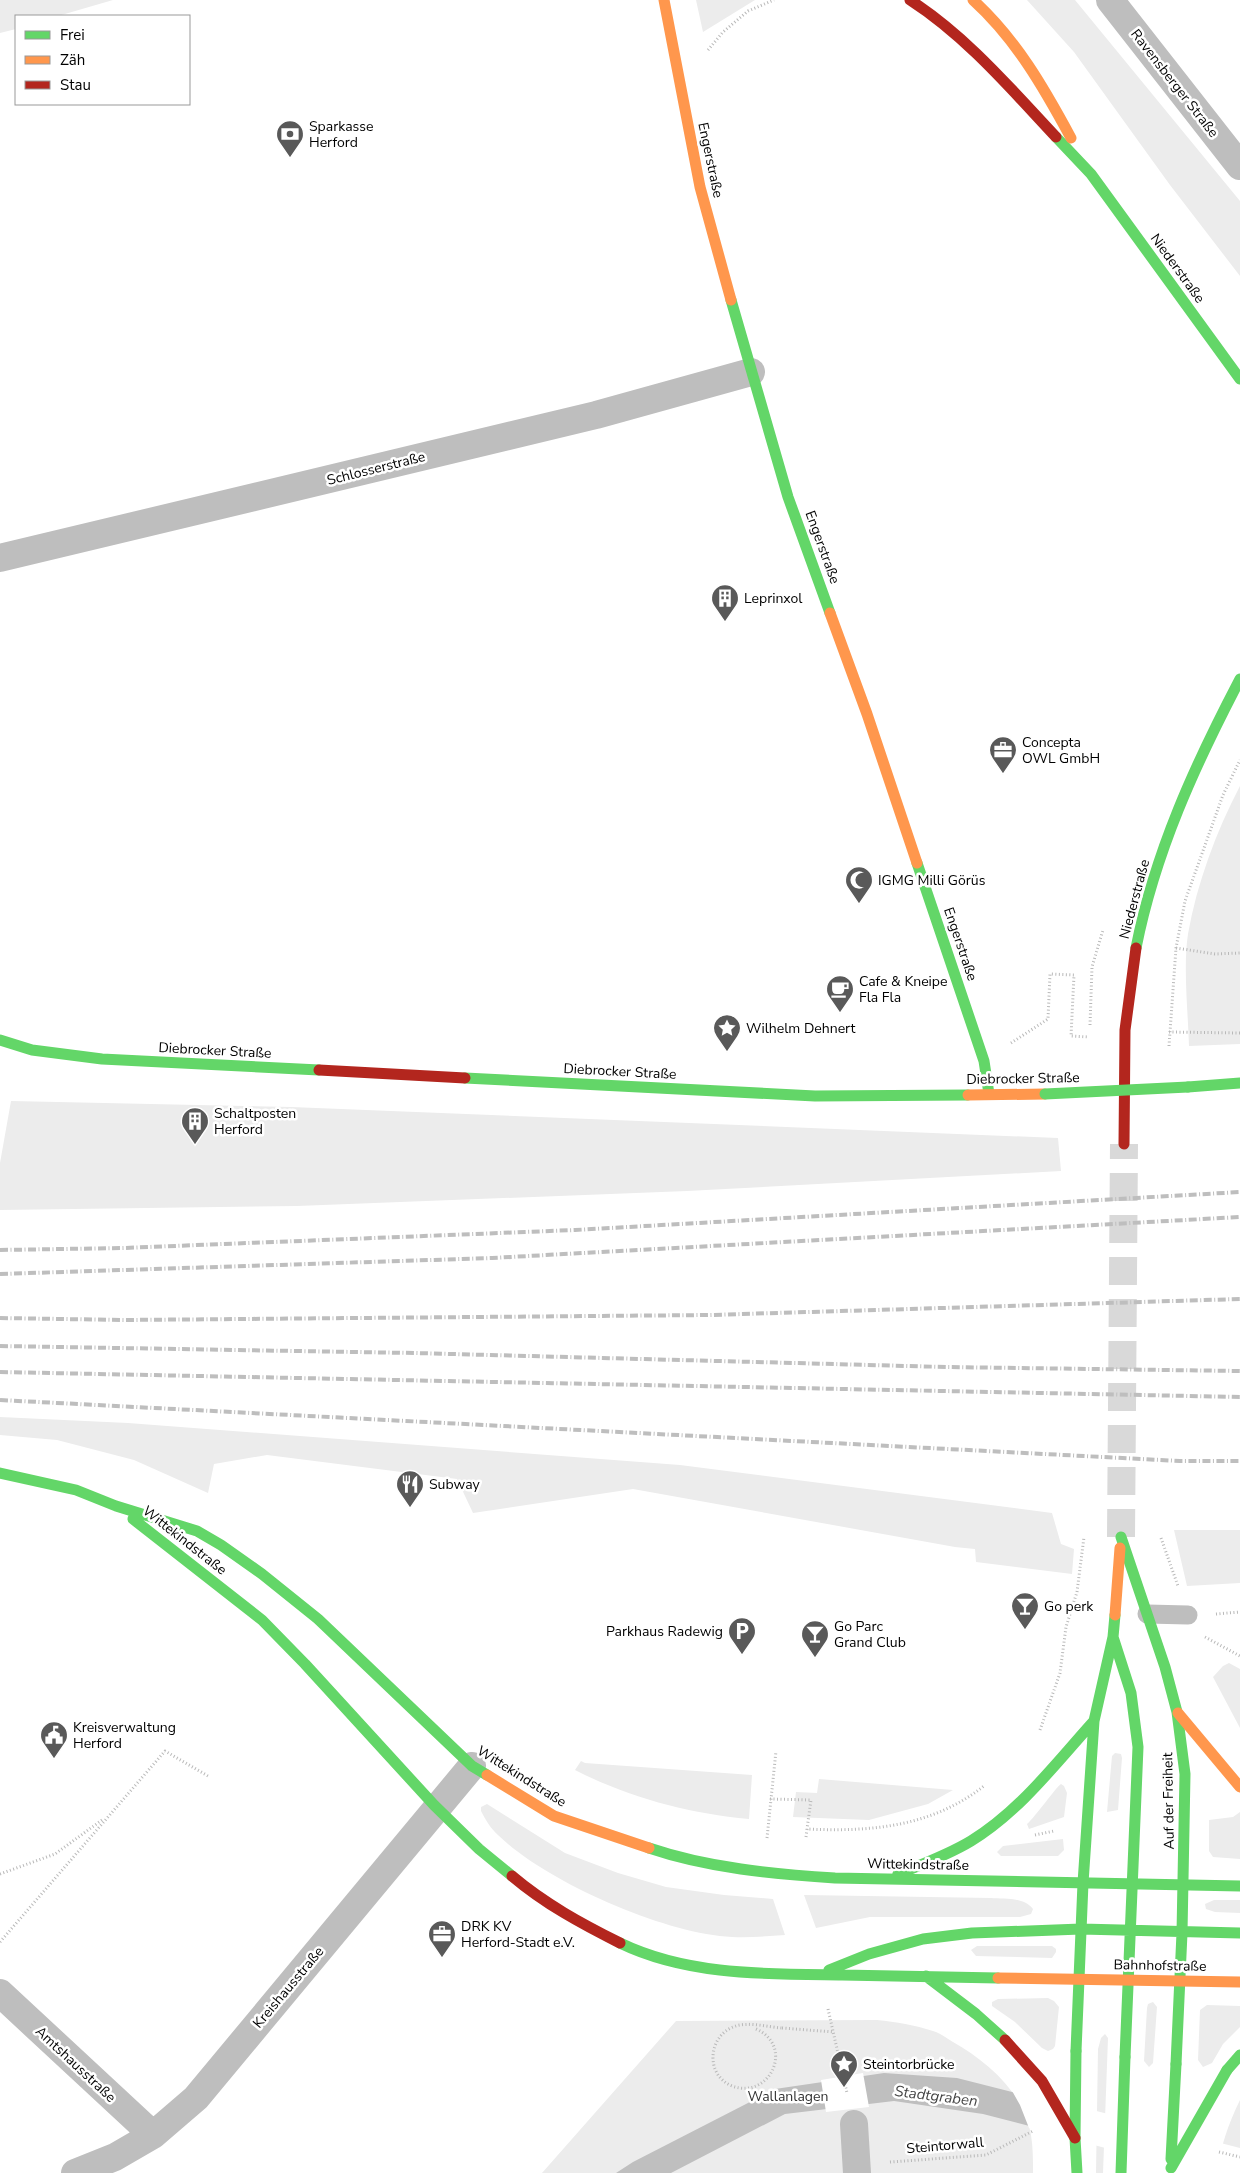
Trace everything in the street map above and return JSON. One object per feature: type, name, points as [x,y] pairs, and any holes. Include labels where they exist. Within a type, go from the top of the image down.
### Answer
[{"type":"street","name":"Engerstraße","points":[[664,0],[700,187],[751,372],[788,496],[868,714],[984,1061],[989,1094]]},
{"type":"street","name":"Niederstraße","points":[[910,0],[930,13],[976,51],[1091,174]]},
{"type":"street","name":"Niederstraße","points":[[973,0],[1010,40],[1048,97],[1091,174],[1240,379]]},
{"type":"street","name":"Ravensberger Straße","points":[[1110,0],[1240,166]]},
{"type":"street","name":"Schlosserstraße","points":[[0,558],[596,415],[751,372]]},
{"type":"street","name":"Niederstraße","points":[[1124,1144],[1125,1041],[1129,993],[1139,934],[1166,838],[1212,732],[1240,679]]},
{"type":"street","name":"Diebrocker Straße","points":[[0,1040],[32,1050],[122,1060],[815,1096],[1046,1094],[1240,1083]]},
{"type":"street","name":"Wittekindstraße","points":[[0,1473],[76,1490],[116,1506],[197,1531],[262,1574],[318,1619],[472,1766],[554,1816],[676,1857],[779,1874],[1083,1883]]},
{"type":"street","name":"Wittekindstraße","points":[[116,1506],[186,1558],[261,1619],[437,1807],[477,1846],[523,1885],[575,1921],[607,1938],[637,1951],[671,1961],[711,1968],[816,1975],[1080,1979]]},
{"type":"street","name":"Auf der Freiheit","points":[[1076,2173],[1076,2051],[1083,1883],[1094,1721],[1112,1637],[1122,1537],[1165,1667],[1177,1712],[1185,1774],[1182,1932],[1171,2171]]},
{"type":"street","name":"Auf der Freiheit","points":[[1112,1637],[1131,1693],[1138,1747],[1127,1979],[1121,2173]]},
{"type":"street","points":[[1177,1712],[1240,1787]]},
{"type":"street","points":[[887,1878],[943,1855],[979,1835],[1024,1798],[1094,1721]]},
{"type":"street","name":"Kreishausstraße","points":[[75,2173],[115,2157],[153,2135],[196,2098],[472,1766]]},
{"type":"street","points":[[1083,1883],[1240,1886]]},
{"type":"street","name":"Wittekindstraße","points":[[816,1975],[869,1954],[923,1939],[972,1933],[1081,1929],[1182,1932]]},
{"type":"street","points":[[1182,1932],[1240,1933]]},
{"type":"street","points":[[926,1976],[976,2014],[1005,2040],[1042,2081],[1075,2138]]},
{"type":"street","name":"Bahnhofstraße","points":[[1080,1979],[1240,1982]]},
{"type":"street","name":"Amtshausstraße","points":[[0,1992],[153,2135]]},
{"type":"street","points":[[1171,2171],[1227,2070],[1240,2055]]},
{"type":"street","points":[[854,2124],[858,2171]]},
{"type":"lane","points":[[1146,1614],[1188,1615]]},
{"type":"path","points":[[680,86],[723,32],[748,11],[774,0]]},
{"type":"path","points":[[1169,1046],[1176,948],[1186,901],[1223,796],[1240,760]]},
{"type":"path","points":[[1176,948],[1215,954],[1240,953]]},
{"type":"path","points":[[984,1061],[1048,1019],[1050,974],[1074,975],[1071,1036],[1089,1037]]},
{"type":"path","points":[[1169,1032],[1240,1033]]},
{"type":"path","points":[[1038,1736],[1060,1673],[1066,1627],[1078,1592],[1084,1537]]},
{"type":"path","points":[[1161,1538],[1188,1615],[1206,1638],[1240,1656]]},
{"type":"path","points":[[0,1942],[106,1817],[165,1751],[208,1776]]},
{"type":"path","points":[[776,1751],[767,1836],[779,1874]]},
{"type":"path","points":[[807,1828],[868,1830],[904,1824],[949,1808],[988,1784]]},
{"type":"path","points":[[770,1799],[811,1800],[806,1837]]},
{"type":"path","points":[[0,1874],[55,1854],[106,1817]]},
{"type":"path","points":[[816,1975],[834,2032],[854,2124]]},
{"type":"path","points":[[756,2028],[765,2032],[776,2050],[773,2070],[763,2082],[749,2088],[738,2088],[720,2078],[714,2068],[712,2058],[714,2047],[718,2038],[726,2030],[746,2025],[834,2032]]},
{"type":"path","name":"Steintorwall","points":[[858,2171],[892,2161],[986,2154],[1031,2134]]},
{"type":"green space","points":[[0,0],[113,0],[61,15],[15,15],[15,29],[0,33]]},
{"type":"green space","points":[[696,0],[755,0],[703,32]]},
{"type":"green space","points":[[1027,0],[1075,0],[1240,201],[1240,276],[1170,185],[1074,52]]},
{"type":"green space","points":[[1240,786],[1240,1044],[1189,1046],[1186,975],[1188,934],[1208,858]]},
{"type":"green space","points":[[11,1101],[291,1107],[1058,1138],[1061,1171],[687,1191],[297,1206],[0,1210],[0,1163]]},
{"type":"green space","points":[[0,1417],[128,1423],[680,1465],[1052,1513],[1061,1544],[1074,1549],[1072,1574],[976,1562],[975,1549],[633,1489],[473,1513],[457,1479],[267,1455],[214,1464],[208,1493],[134,1460],[57,1440],[0,1435]]},
{"type":"green space","points":[[1174,1530],[1240,1530],[1240,1583],[1187,1586]]},
{"type":"green space","points":[[1229,1663],[1240,1669],[1240,1728],[1213,1677],[1223,1666]]},
{"type":"green space","points":[[1115,1753],[1121,1754],[1122,1758],[1118,1810],[1107,1812],[1112,1756]]},
{"type":"green space","points":[[581,1761],[585,1763],[752,1775],[749,1819],[703,1813],[659,1803],[617,1789],[575,1770]]},
{"type":"green space","points":[[819,1779],[953,1790],[928,1804],[869,1820],[793,1817],[796,1792],[817,1793]]},
{"type":"green space","points":[[1061,1784],[1067,1793],[1064,1817],[1029,1829],[1027,1824]]},
{"type":"green space","points":[[487,1804],[565,1853],[618,1873],[666,1887],[773,1899],[785,1935],[732,1937],[705,1934],[641,1916],[608,1902],[575,1887],[519,1853],[495,1833],[488,1824],[481,1811],[481,1807]]},
{"type":"green space","points":[[1240,1812],[1240,1859],[1213,1857],[1209,1851],[1209,1820],[1233,1817]]},
{"type":"green space","points":[[1063,1839],[1064,1850],[1058,1856],[1001,1856],[997,1852],[1003,1846]]},
{"type":"green space","points":[[804,1895],[1008,1899],[1024,1902],[1033,1909],[1031,1914],[1020,1917],[870,1917],[816,1928]]},
{"type":"green space","points":[[1214,1900],[1240,1900],[1240,1913],[1215,1912],[1206,1909],[1205,1904]]},
{"type":"green space","points":[[977,1946],[1052,1946],[1056,1949],[1056,1952],[1052,1958],[976,1956],[971,1950]]},
{"type":"green space","points":[[1048,1998],[1059,2007],[1055,2046],[1048,2051],[1042,2048],[1015,2022],[992,2006],[992,2002],[998,1999]]},
{"type":"green space","points":[[1153,2002],[1157,2007],[1153,2063],[1149,2067],[1144,2061],[1147,2008],[1148,2004]]},
{"type":"green space","points":[[1207,2005],[1240,2006],[1240,2027],[1223,2044],[1212,2063],[1203,2067],[1198,2060],[1200,2010]]},
{"type":"green space","name":"Wallanlagen","points":[[877,2020],[912,2025],[936,2032],[979,2059],[1003,2080],[1021,2106],[1027,2120],[1032,2140],[1033,2173],[542,2173],[676,2021]]},
{"type":"green space","points":[[1105,2034],[1108,2038],[1103,2173],[1096,2173],[1098,2049],[1101,2038]]},
{"type":"green space","points":[[1240,2100],[1240,2173],[1216,2173],[1225,2136]]},
{"type":"water","name":"Stadtgraben","points":[[884,2073],[957,2078],[1240,2150],[1240,2173],[1211,2173],[983,2114],[894,2101],[785,2114],[671,2173],[616,2173],[633,2162],[775,2089]]},
{"type":"pier","points":[[863,2073],[869,2107],[826,2112],[821,2080]]},
{"type":"pier","points":[[1011,2089],[1240,2148],[1240,2173],[1201,2173],[1029,2128]]},
{"type":"tunnel","points":[[1121,1537],[1124,1144]]},
{"type":"railway","points":[[0,1250],[123,1248],[575,1230],[1240,1192]]},
{"type":"railway","points":[[0,1274],[492,1258],[1240,1217]]},
{"type":"railway","points":[[0,1318],[123,1320],[710,1315],[1240,1299]]},
{"type":"railway","points":[[0,1346],[414,1353],[946,1367],[1240,1371]]},
{"type":"railway","points":[[0,1372],[1240,1397]]},
{"type":"railway","points":[[0,1400],[1180,1461],[1240,1461]]},
{"type":"traffic: fast","points":[[1056,137],[1091,174],[1240,379]]},
{"type":"traffic: fast","points":[[731,300],[788,497],[830,613]]},
{"type":"traffic: fast","points":[[1136,948],[1144,912],[1165,843],[1207,744],[1240,679]]},
{"type":"traffic: fast","points":[[917,863],[984,1061],[989,1094]]},
{"type":"traffic: fast","points":[[0,1040],[32,1050],[102,1059],[319,1070]]},
{"type":"traffic: fast","points":[[465,1078],[815,1096],[968,1095]]},
{"type":"traffic: fast","points":[[1188,1087],[1240,1083]]},
{"type":"traffic: fast","points":[[1045,1094],[1188,1087]]},
{"type":"traffic: fast","points":[[0,1473],[76,1490],[116,1506],[197,1531],[221,1545],[262,1574],[318,1619],[472,1766],[487,1775]]},
{"type":"traffic: fast","points":[[133,1519],[262,1620],[305,1664],[434,1805],[479,1849],[512,1876]]},
{"type":"traffic: fast","points":[[1121,1537],[1165,1667],[1177,1712],[1185,1774],[1182,1933],[1176,2064]]},
{"type":"traffic: fast","points":[[1076,2051],[1083,1883],[1094,1721],[1113,1637],[1115,1615]]},
{"type":"traffic: fast","points":[[1113,1637],[1131,1693],[1138,1747],[1125,2057]]},
{"type":"traffic: fast","points":[[898,1874],[953,1851],[971,1841],[1006,1816],[1037,1786],[1094,1721]]},
{"type":"traffic: fast","points":[[649,1848],[694,1861],[741,1869],[835,1878],[1240,1886]]},
{"type":"traffic: fast","points":[[829,1970],[869,1954],[923,1939],[972,1933],[1081,1929],[1240,1933]]},
{"type":"traffic: fast","points":[[620,1943],[646,1954],[673,1962],[729,1971],[786,1974],[998,1978]]},
{"type":"traffic: fast","points":[[926,1976],[976,2014],[1005,2040]]},
{"type":"traffic: fast","points":[[1075,2137],[1076,2051]]},
{"type":"traffic: fast","points":[[1227,2070],[1240,2055]]},
{"type":"traffic: fast","points":[[1121,2173],[1125,2057]]},
{"type":"traffic: fast","points":[[1171,2159],[1176,2064]]},
{"type":"traffic: fast","points":[[1171,2168],[1227,2070]]},
{"type":"traffic: fast","points":[[1075,2138],[1077,2173]]},
{"type":"traffic: slow","points":[[664,0],[700,187],[731,300]]},
{"type":"traffic: slow","points":[[973,0],[1003,31],[1016,48],[1071,138]]},
{"type":"traffic: slow","points":[[830,613],[867,714],[917,863]]},
{"type":"traffic: slow","points":[[968,1095],[1045,1094]]},
{"type":"traffic: slow","points":[[1115,1615],[1120,1548]]},
{"type":"traffic: slow","points":[[1178,1713],[1240,1787]]},
{"type":"traffic: slow","points":[[487,1775],[554,1816],[649,1848]]},
{"type":"traffic: slow","points":[[998,1978],[1240,1982]]},
{"type":"traffic: jam","points":[[910,0],[969,47],[1005,82],[1056,137]]},
{"type":"traffic: jam","points":[[1124,1144],[1125,1030],[1136,948]]},
{"type":"traffic: jam","points":[[319,1070],[465,1078]]},
{"type":"traffic: jam","points":[[512,1876],[537,1896],[564,1913],[620,1943]]},
{"type":"traffic: jam","points":[[1005,2040],[1042,2081],[1075,2138]]},
{"type":"place","name":"Sparkasse Herford","points":[[290,158]]},
{"type":"place","name":"Leprinxol","points":[[725,622]]},
{"type":"place","name":"Concepta OWL GmbH","points":[[1003,774]]},
{"type":"place","name":"IGMG Milli Görüs","points":[[859,904]]},
{"type":"place","name":"Cafe & Kneipe Fla Fla","points":[[840,1013]]},
{"type":"place","name":"Wilhelm Dehnert","points":[[727,1052]]},
{"type":"place","name":"Schaltposten Herford","points":[[195,1145]]},
{"type":"place","name":"Subway","points":[[410,1508]]},
{"type":"place","name":"Go perk","points":[[1025,1630]]},
{"type":"place","name":"Parkhaus Radewig","points":[[742,1655]]},
{"type":"place","name":"Go Parc Grand Club","points":[[815,1658]]},
{"type":"place","name":"Kreisverwaltung Herford","points":[[54,1759]]},
{"type":"place","name":"DRK KV Herford-Stadt e.V.","points":[[442,1958]]},
{"type":"place","name":"Steintorbrücke","points":[[844,2088]]}]
